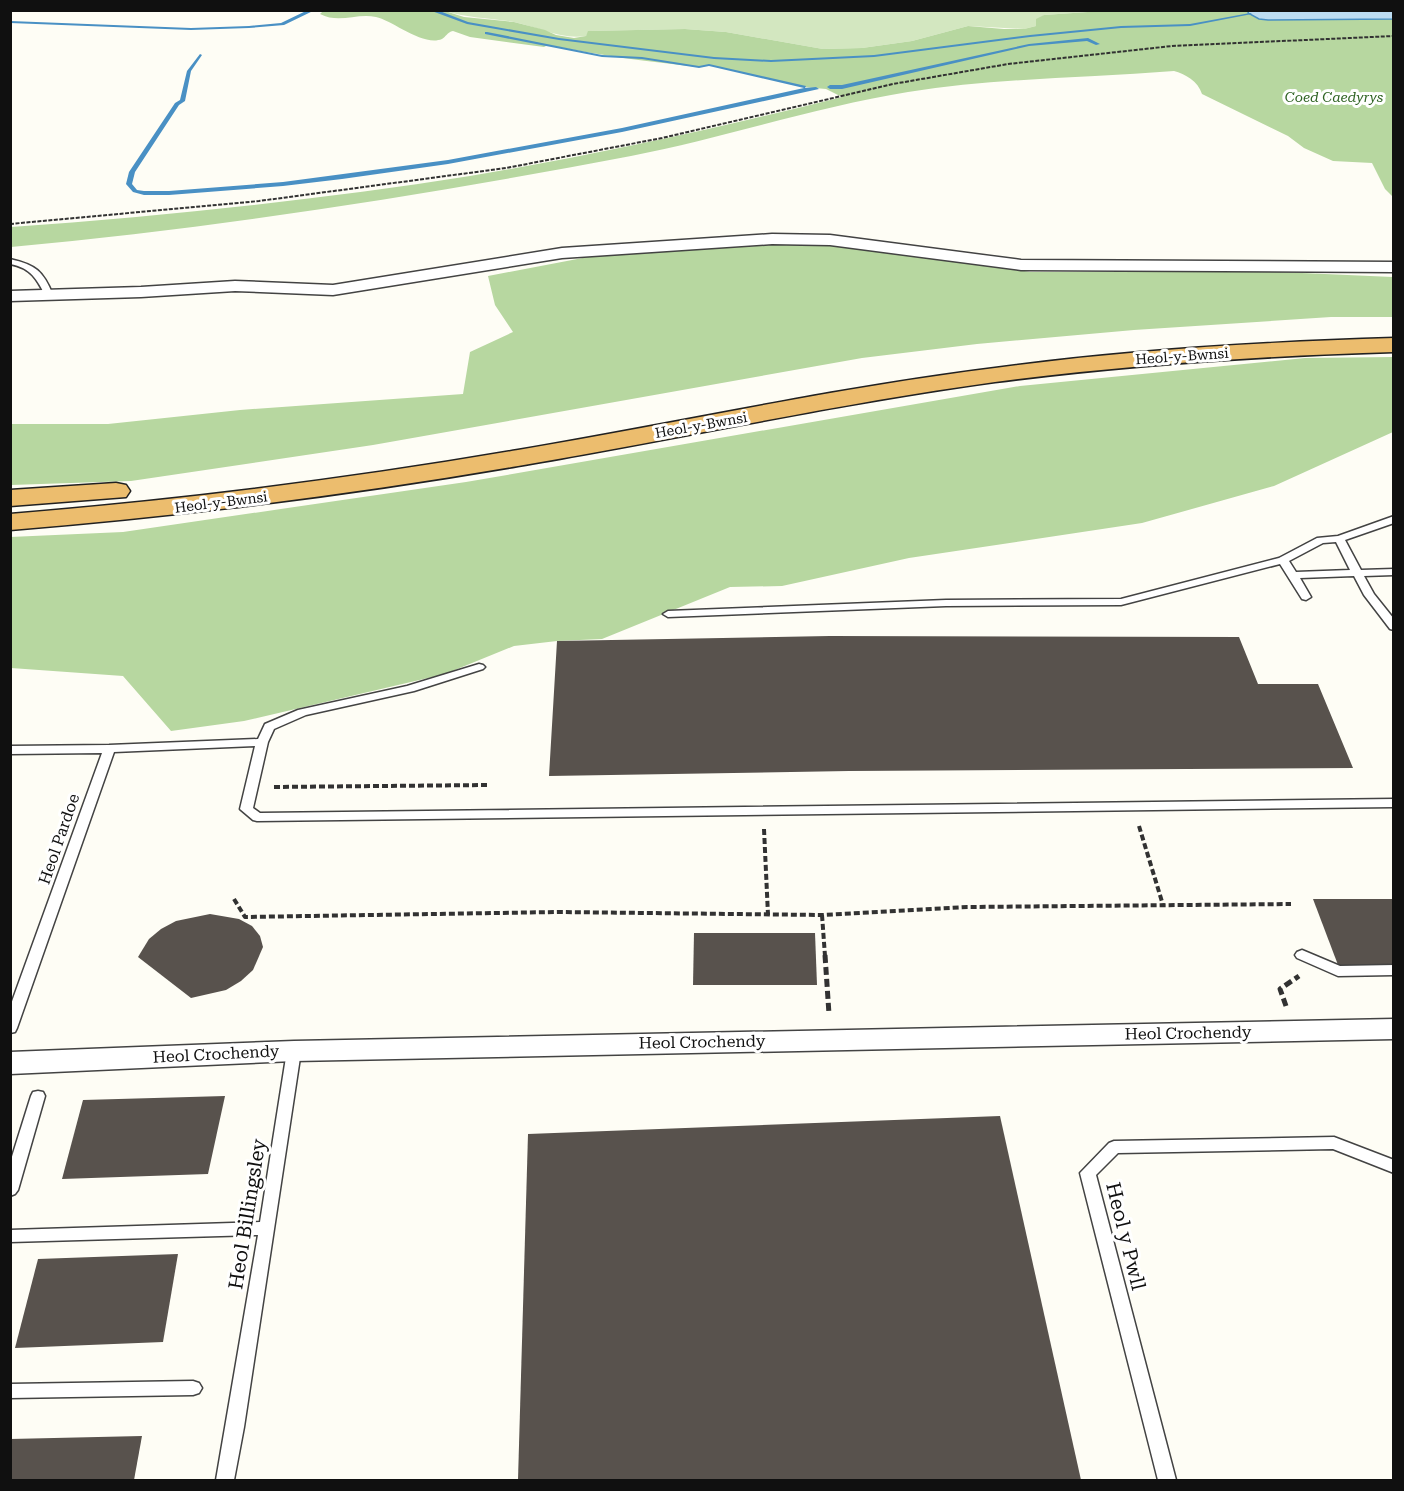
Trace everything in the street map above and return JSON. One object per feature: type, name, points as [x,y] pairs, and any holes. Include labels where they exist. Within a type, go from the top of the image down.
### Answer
[{"type":"highway","name":"Heol-y-Bwnsi","points":[[10,498],[132,490],[305,469],[520,436],[835,379],[963,360],[1118,342],[1290,330],[1394,328]]},
{"type":"highway","name":"Heol-y-Bwnsi","points":[[10,522],[140,512],[321,490],[517,459],[852,398],[991,376],[1150,357],[1300,347],[1394,345]]},
{"type":"street","points":[[10,296],[235,286],[333,290],[562,253],[772,239],[830,240],[1021,265],[1394,267]]},
{"type":"street","name":"Heol Crochendy","points":[[10,1063],[294,1051],[1394,1029]]},
{"type":"lane","points":[[10,261],[29,265],[37,272],[48,295]]},
{"type":"lane","points":[[668,614],[934,604],[1121,602],[1283,560],[1321,540],[1339,540],[1394,519]]},
{"type":"lane","points":[[1339,540],[1355,572],[1394,627]]},
{"type":"lane","points":[[1283,560],[1306,597]]},
{"type":"lane","points":[[1294,575],[1394,572]]},
{"type":"lane","points":[[479,667],[410,688],[302,712],[269,727],[262,742],[246,809],[257,817],[1394,803]]},
{"type":"lane","points":[[10,750],[109,749],[262,742]]},
{"type":"lane","name":"Heol Pardoe","points":[[10,1028],[109,749]]},
{"type":"lane","points":[[1302,955],[1338,971],[1394,970]]},
{"type":"lane","name":"Heol Billingsley","points":[[225,1480],[244,1384],[265,1228],[294,1051]]},
{"type":"lane","points":[[10,1190],[38,1096]]},
{"type":"lane","name":"Heol y Pwll","points":[[1167,1480],[1088,1173],[1114,1147],[1334,1143],[1394,1167]]},
{"type":"lane","points":[[10,1236],[265,1228]]},
{"type":"lane","points":[[10,1391],[193,1388]]},
{"type":"path","points":[[10,224],[306,197],[507,167],[692,132],[875,87],[1036,60],[1226,43],[1394,36]]},
{"type":"path","points":[[252,788],[487,785]]},
{"type":"path","points":[[1133,806],[1163,905]]},
{"type":"path","points":[[763,811],[768,915]]},
{"type":"path","points":[[234,899],[245,917],[558,912],[822,915],[957,908],[1291,904]]},
{"type":"path","points":[[822,915],[830,1039]]},
{"type":"path","points":[[1295,1032],[1280,989],[1317,963]]},
{"type":"green space","name":"Coed Caedyrys","points":[[323,11],[445,11],[464,17],[514,22],[574,38],[586,36],[588,31],[685,29],[726,32],[823,49],[862,48],[912,41],[968,26],[1024,29],[1036,26],[1036,19],[1044,15],[1102,11],[1393,11],[1393,197],[1385,189],[1372,163],[1333,161],[1304,148],[1288,136],[1202,94],[1191,79],[1174,71],[941,87],[873,98],[666,149],[477,184],[245,220],[11,247],[11,227],[241,206],[356,193],[470,176],[657,140],[842,97],[826,89],[803,87],[709,65],[699,67],[548,45],[544,47],[470,37],[453,31],[442,39],[426,39],[376,17],[334,18],[320,14]]},
{"type":"green space","points":[[445,11],[1102,11],[1044,15],[1036,26],[1024,29],[968,26],[912,41],[862,48],[823,49],[726,32],[685,29],[589,31],[586,36],[577,37],[514,22],[471,17]]},
{"type":"green space","points":[[771,245],[822,245],[942,257],[1030,272],[1279,272],[1393,277],[1393,317],[1331,317],[1134,330],[977,344],[862,358],[373,445],[131,481],[11,485],[10,424],[108,424],[240,410],[463,394],[470,352],[513,332],[495,305],[488,276],[593,256]]},
{"type":"green space","points":[[1393,357],[1393,432],[1274,486],[1142,523],[909,558],[782,586],[730,587],[602,639],[514,646],[445,674],[244,721],[171,731],[123,676],[11,668],[10,537],[123,532],[466,482],[1020,386],[1305,358]]},
{"type":"water","points":[[1249,11],[1393,11],[1393,19],[1268,20],[1259,19],[1248,13]]},
{"type":"building","points":[[830,636],[1239,637],[1258,684],[1318,684],[1353,768],[849,771],[549,776],[557,641]]},
{"type":"building","points":[[1313,899],[1394,899],[1394,965],[1338,965]]},
{"type":"building","points":[[210,914],[239,919],[252,926],[260,936],[263,947],[253,970],[241,981],[226,990],[191,998],[138,957],[149,939],[161,929],[176,921]]},
{"type":"building","points":[[694,933],[815,933],[817,985],[693,985]]},
{"type":"building","points":[[225,1096],[208,1174],[62,1179],[83,1100]]},
{"type":"building","points":[[1000,1116],[1081,1480],[518,1480],[528,1134]]},
{"type":"building","points":[[178,1254],[163,1342],[15,1348],[38,1259]]},
{"type":"building","points":[[142,1436],[134,1480],[10,1480],[10,1439]]},
{"type":"waterway","points":[[10,22],[191,29],[249,27],[282,24],[313,10]]},
{"type":"waterway","points":[[431,10],[467,23],[559,39],[714,58],[771,61],[874,56],[1121,27],[1190,25],[1250,14]]},
{"type":"waterway","points":[[487,33],[602,56],[642,58],[699,67],[709,65],[804,87]]},
{"type":"waterway","points":[[830,87],[842,87],[1029,45],[1088,39],[1098,44]]},
{"type":"waterway","points":[[200,55],[189,71],[182,101],[177,104],[132,172],[129,184],[135,191],[169,193],[283,184],[448,162],[622,130],[816,89]]}]
